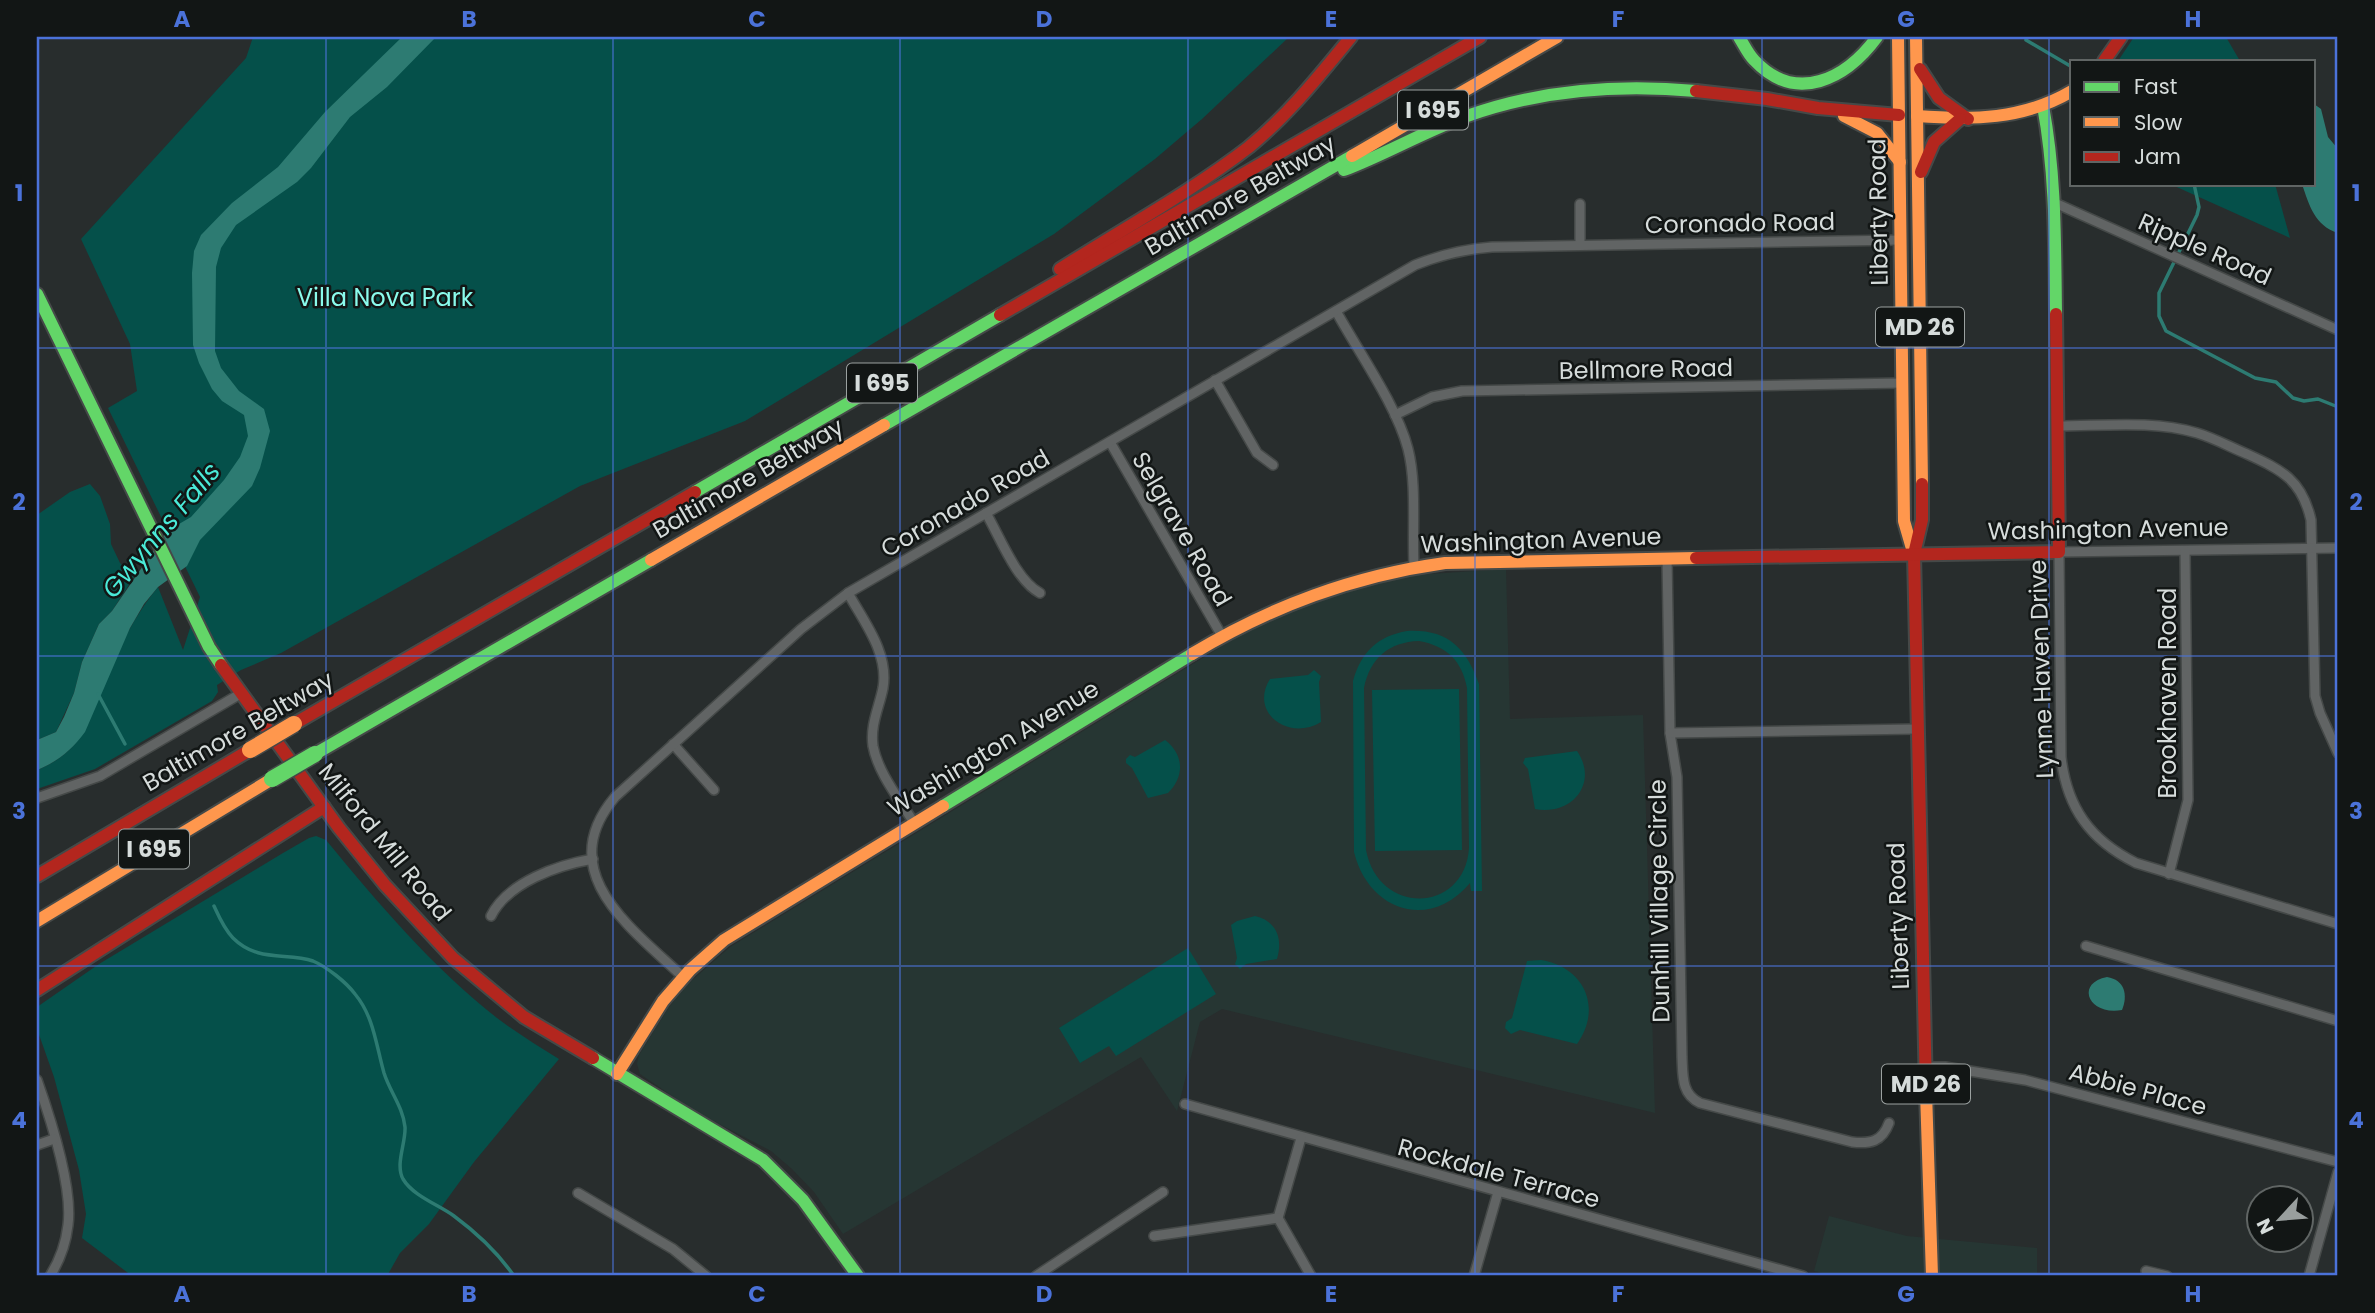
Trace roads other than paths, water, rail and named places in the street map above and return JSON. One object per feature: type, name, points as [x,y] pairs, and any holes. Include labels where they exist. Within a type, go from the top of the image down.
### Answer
[{"type":"main road","points":[[899,373],[1224,165],[1251,145],[1300,99],[1351,37]]},
{"type":"main road","name":"Baltimore Beltway","points":[[37,876],[293,724],[1480,37]]},
{"type":"main road","name":"Baltimore Beltway","points":[[37,921],[315,754],[1558,37]]},
{"type":"main road","points":[[1739,37],[1747,53],[1761,67],[1782,79],[1808,84],[1844,74],[1864,57],[1877,37]]},
{"type":"main road","name":"Liberty Road","points":[[1898,37],[1905,521],[1914,554]]},
{"type":"main road","name":"Liberty Road","points":[[1916,37],[1922,520],[1914,554],[1916,729],[1932,1276]]},
{"type":"main road","points":[[2105,60],[2121,37]]},
{"type":"main road","points":[[1917,61],[1933,94],[1964,119]]},
{"type":"main road","points":[[1308,182],[1371,160],[1409,139],[1454,120],[1484,110],[1553,95],[1640,88],[1766,99],[1822,109],[1964,119],[2005,116],[2043,106],[2070,92]]},
{"type":"main road","name":"Lynne Haven Drive","points":[[2043,106],[2051,150],[2055,203],[2059,552]]},
{"type":"main road","points":[[1822,109],[1871,127],[1888,143],[1900,162]]},
{"type":"main road","points":[[1918,180],[1934,142],[1964,119]]},
{"type":"main road","name":"Milford Mill Road","points":[[37,295],[209,647],[240,694],[385,886],[453,958],[488,990],[524,1017],[763,1160],[784,1177],[804,1199],[858,1276]]},
{"type":"main road","name":"Washington Avenue","points":[[617,1074],[661,1002],[682,976],[724,940],[1222,636],[1251,619],[1307,595],[1359,578],[1414,566],[1488,560],[2059,552]]},
{"type":"main road","points":[[37,990],[324,807]]},
{"type":"street","name":"Ripple Road","points":[[2055,203],[2338,330]]},
{"type":"street","points":[[1580,204],[1580,245]]},
{"type":"street","name":"Coronado Road","points":[[682,976],[613,909],[599,886],[593,859],[596,829],[606,807],[673,744],[801,629],[848,593],[1415,265],[1441,256],[1482,248],[1901,240]]},
{"type":"street","points":[[1336,311],[1395,415],[1408,450],[1414,566]]},
{"type":"street","points":[[1215,380],[1257,453],[1273,465]]},
{"type":"street","name":"Bellmore Road","points":[[1395,415],[1432,397],[1462,391],[1903,383]]},
{"type":"street","points":[[2057,426],[2150,425],[2201,434],[2273,466],[2294,482],[2307,504],[2311,520],[2315,696],[2319,713],[2338,753]]},
{"type":"street","name":"Selgrave Road","points":[[1110,442],[1222,636]]},
{"type":"street","points":[[986,513],[1021,575],[1032,589],[1040,593]]},
{"type":"street","name":"Washington Avenue","points":[[2059,552],[2338,548]]},
{"type":"street","name":"Brookhaven Road","points":[[2169,874],[2188,800],[2185,551]]},
{"type":"street","name":"Lynne Haven Drive","points":[[2059,552],[2061,757],[2070,798],[2088,828],[2102,843],[2136,863],[2338,924]]},
{"type":"street","points":[[1667,558],[1670,733],[1916,729]]},
{"type":"street","points":[[848,593],[882,656],[884,679],[873,727],[874,748],[882,769],[914,823]]},
{"type":"street","points":[[37,798],[100,776],[240,694]]},
{"type":"street","name":"Dunhill Village Circle","points":[[1670,733],[1677,777],[1682,1057],[1685,1089],[1689,1096],[1700,1103],[1852,1142],[1874,1142],[1885,1133],[1889,1124]]},
{"type":"street","points":[[673,744],[715,790]]},
{"type":"street","points":[[491,916],[508,895],[537,876],[561,866],[593,859]]},
{"type":"street","points":[[2086,946],[2338,1021]]},
{"type":"street","name":"Abbie Place","points":[[1925,1067],[1945,1067],[2059,1088],[2338,1162]]},
{"type":"street","points":[[37,1080],[54,1139],[67,1199],[69,1223],[64,1246],[50,1276]]},
{"type":"street","name":"Rockdale Terrace","points":[[1185,1104],[1803,1276]]},
{"type":"street","points":[[1301,1138],[1278,1218],[1311,1276]]},
{"type":"street","points":[[37,1145],[54,1139]]},
{"type":"street","points":[[2309,1276],[2338,1172]]},
{"type":"street","points":[[1036,1276],[1163,1192]]},
{"type":"street","points":[[1474,1276],[1498,1192]]},
{"type":"street","points":[[578,1193],[673,1249],[706,1276]]},
{"type":"street","points":[[1154,1236],[1278,1218]]},
{"type":"street","points":[[2146,1271],[2168,1276]]},
{"type":"waterway","points":[[2026,40],[2070,66]]},
{"type":"waterway","points":[[2194,186],[2199,207],[2197,215],[2159,293],[2159,316],[2166,331],[2255,378],[2276,382],[2293,398],[2304,401],[2318,399],[2338,407]]},
{"type":"waterway","points":[[98,694],[125,744]]},
{"type":"waterway","points":[[214,906],[227,931],[243,946],[262,954],[313,961],[336,975],[355,994],[370,1022],[384,1073],[404,1120],[405,1133],[400,1160],[403,1179],[420,1195],[471,1229],[494,1251],[514,1276]]},
{"type":"park label","name":"Villa Nova Park","points":[[385,297]]},
{"type":"water label","name":"Gwynns Falls","points":[[161,530]]}]
